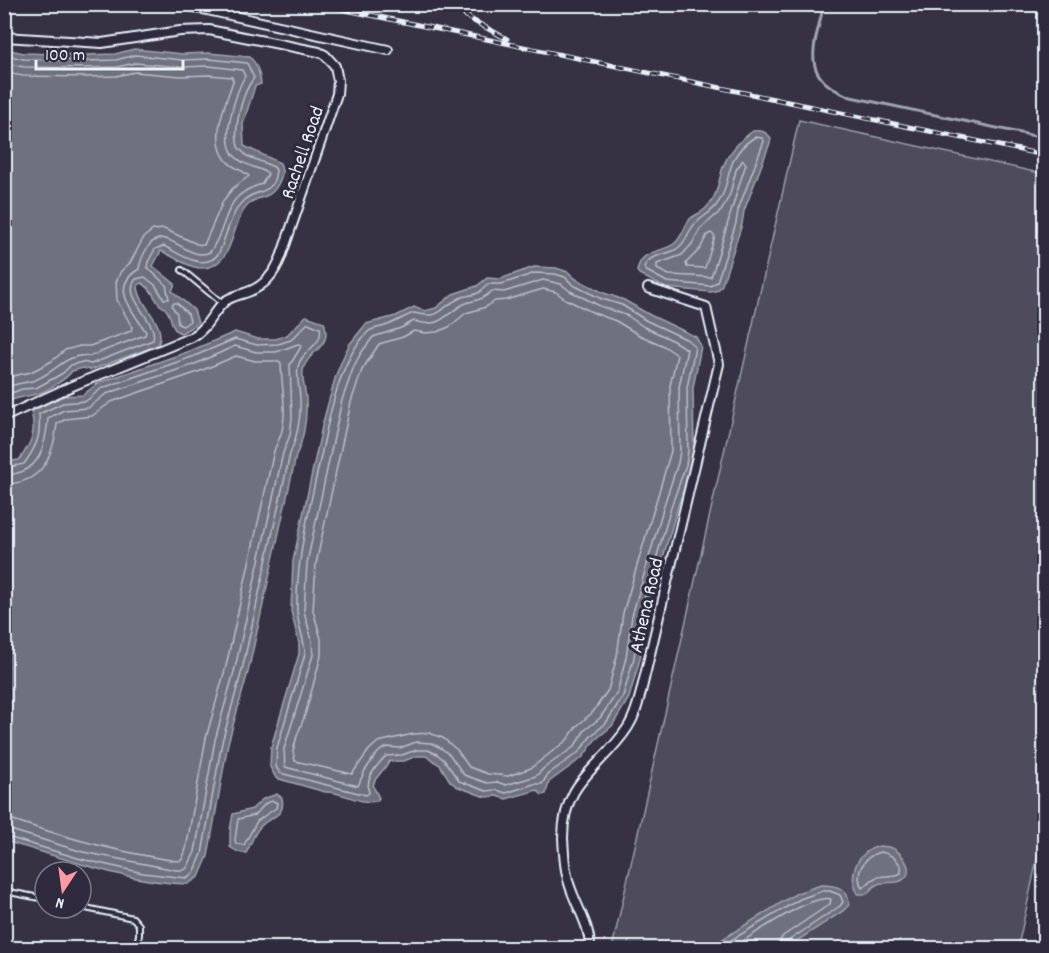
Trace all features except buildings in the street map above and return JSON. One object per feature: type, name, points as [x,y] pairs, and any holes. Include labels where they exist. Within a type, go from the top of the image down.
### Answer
[{"type":"street","points":[[180,4],[388,50]]},
{"type":"street","name":"Rachell Road","points":[[4,37],[102,43],[180,31],[209,30],[319,52],[331,60],[335,66],[338,81],[336,102],[275,271],[259,287],[236,295],[223,303],[214,312],[202,332],[192,338],[72,386],[4,417]]},
{"type":"street","name":"Athena Road","points":[[590,948],[588,927],[572,891],[564,858],[563,834],[567,812],[577,785],[620,738],[634,714],[718,364],[706,307],[648,288]]},
{"type":"lane","points":[[182,270],[223,303]]},
{"type":"lane","points":[[4,891],[33,897]]},
{"type":"lane","points":[[93,910],[133,918],[139,925],[136,948]]},
{"type":"shaded area","points":[[799,120],[1044,174],[1044,827],[1019,942],[1044,948],[612,948]]},
{"type":"water","points":[[5,49],[24,53],[86,55],[115,54],[134,49],[250,57],[258,69],[261,84],[255,86],[243,124],[244,146],[280,163],[282,176],[272,192],[246,207],[241,214],[229,248],[219,262],[206,268],[199,268],[161,251],[153,266],[175,284],[172,291],[194,310],[198,323],[182,333],[175,330],[166,309],[142,283],[138,285],[139,293],[159,329],[158,345],[91,370],[83,368],[72,371],[46,390],[5,403]]},
{"type":"water","points":[[753,131],[767,134],[771,138],[770,143],[744,211],[722,285],[718,290],[711,292],[665,288],[639,274],[637,271],[643,258],[675,243],[690,219],[709,204],[715,194],[728,157]]},
{"type":"water","points":[[534,267],[556,268],[568,272],[576,279],[624,300],[696,337],[701,346],[693,388],[694,452],[692,466],[645,620],[640,659],[629,698],[612,726],[595,740],[583,757],[549,782],[546,794],[542,795],[537,790],[506,799],[496,796],[485,797],[456,786],[440,765],[426,756],[417,756],[404,761],[390,761],[373,786],[379,798],[377,801],[364,801],[276,778],[270,767],[271,747],[299,654],[299,643],[291,611],[293,561],[323,422],[336,375],[349,345],[366,324],[396,316],[414,307],[425,311],[436,308],[453,294],[477,286],[487,278],[500,279]]},
{"type":"water","points":[[306,316],[324,322],[326,337],[320,348],[307,361],[303,371],[306,396],[304,429],[248,672],[228,743],[208,856],[199,877],[188,884],[141,879],[93,867],[93,860],[68,860],[5,841],[5,462],[19,460],[27,448],[33,431],[31,412],[62,396],[83,395],[98,383],[190,351],[235,332],[258,339],[276,339],[287,335]]},
{"type":"water","points":[[277,794],[282,798],[282,809],[258,830],[246,853],[230,847],[233,814],[252,809],[263,799]]},
{"type":"water","points":[[879,846],[893,848],[897,851],[907,864],[908,873],[903,880],[881,883],[867,894],[858,894],[854,879],[856,865],[865,853]]},
{"type":"water","points":[[821,885],[832,886],[844,891],[849,905],[786,948],[708,948],[797,893]]},
{"type":"waterway","points":[[824,4],[814,48],[814,60],[823,80],[834,89],[851,97],[1044,138]]},
{"type":"railway","points":[[317,4],[1044,155]]},
{"type":"railway","points":[[450,4],[472,20],[507,39]]}]
